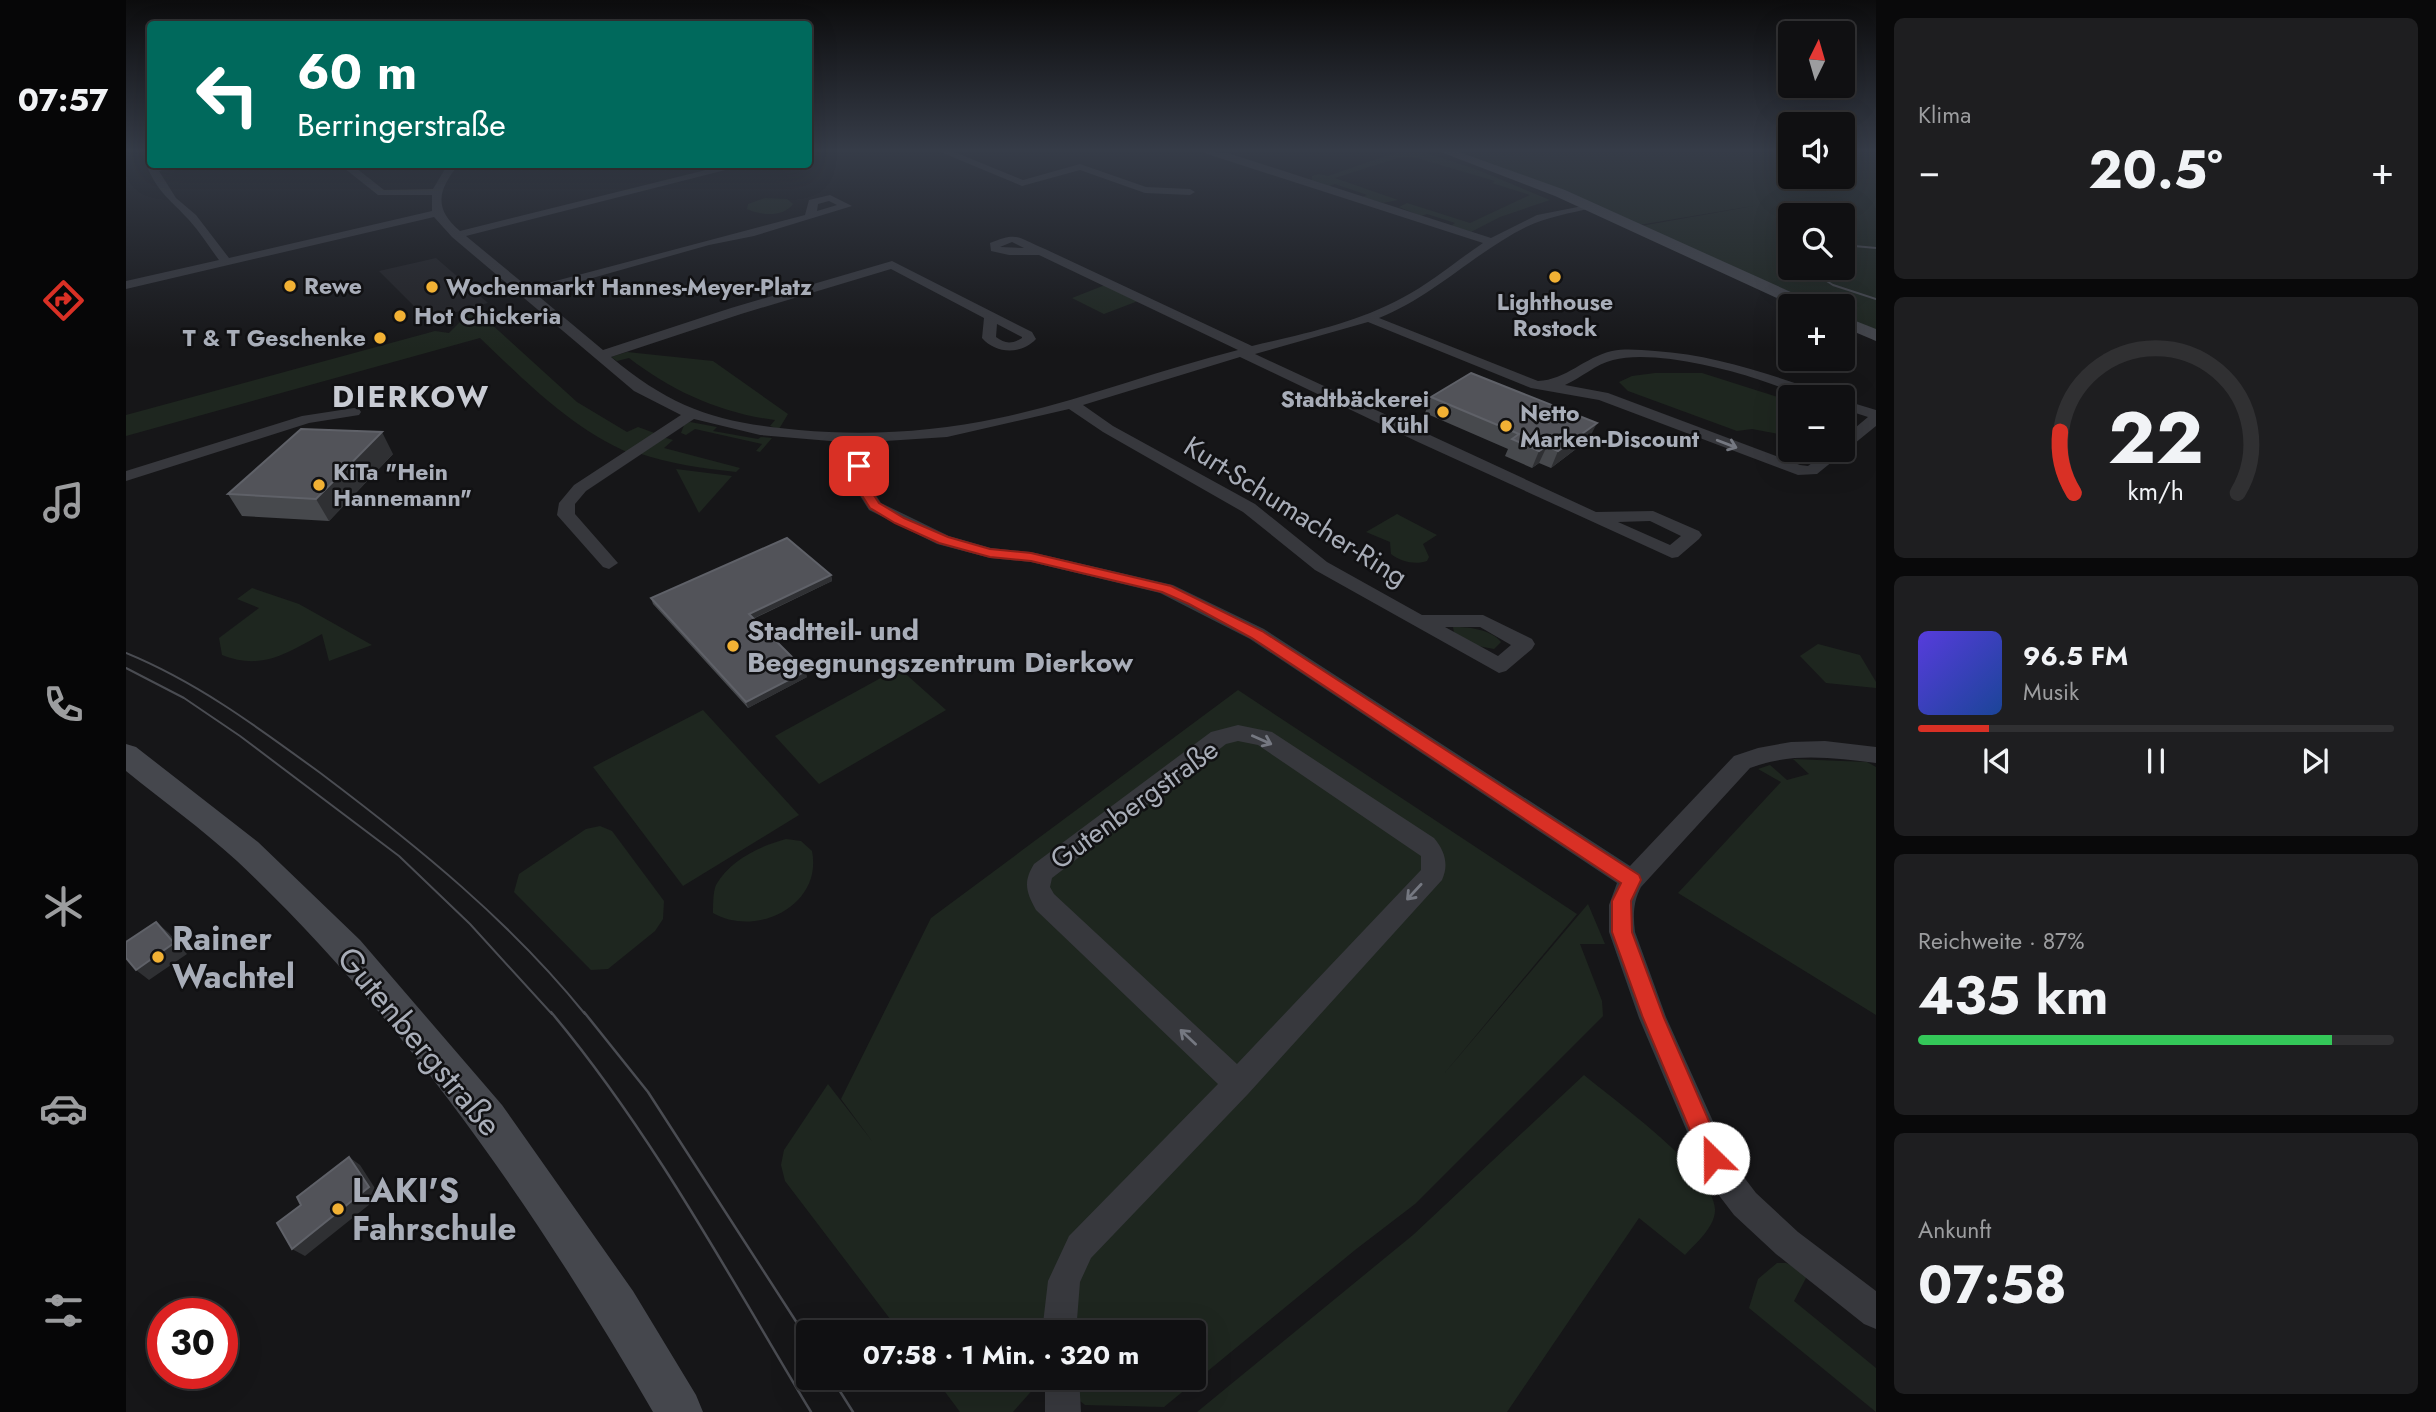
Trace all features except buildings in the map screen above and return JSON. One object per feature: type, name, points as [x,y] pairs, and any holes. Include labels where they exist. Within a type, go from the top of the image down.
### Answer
[{"type":"main road","points":[[1613,217],[1781,294]]},
{"type":"main road","points":[[1855,327],[1876,335]]},
{"type":"main road","name":"Gutenbergstraße","points":[[126,755],[247,851],[348,951],[488,1119],[617,1307],[679,1412]]},
{"type":"street","points":[[192,217],[226,261]]},
{"type":"street","points":[[126,285],[420,217]]},
{"type":"street","points":[[440,217],[456,235],[647,393],[692,414],[765,431],[862,440],[928,437],[977,429],[1368,318],[1426,290],[1492,242],[1529,221],[1545,217]]},
{"type":"street","points":[[456,235],[528,217]]},
{"type":"street","points":[[526,293],[810,217]]},
{"type":"street","points":[[1415,217],[1492,242]]},
{"type":"street","points":[[1041,251],[1423,439],[1672,553],[1693,536],[1653,516],[1596,517]]},
{"type":"street","points":[[600,356],[892,265],[991,316]]},
{"type":"street","points":[[1368,318],[1523,382],[1603,396],[1798,470],[1811,471],[1823,462]]},
{"type":"street","points":[[1547,386],[1565,381],[1609,356],[1628,354],[1681,356],[1725,364],[1787,385]]},
{"type":"street","name":"Kurt-Schumacher-Ring","points":[[1071,404],[1108,429],[1249,508],[1321,566],[1499,666],[1525,644],[1483,621],[1420,621]]},
{"type":"street","points":[[1855,409],[1876,417],[1855,436]]},
{"type":"street","points":[[126,476],[307,419],[355,412]]},
{"type":"street","points":[[609,563],[566,514],[567,503],[580,488],[692,414]]},
{"type":"street","points":[[862,440],[858,480],[875,506],[943,540],[990,553],[1031,557],[1166,589],[1194,601],[1257,634],[1632,880]]},
{"type":"street","name":"Gutenbergstraße","points":[[1060,1320],[1064,1281],[1080,1247],[1238,1084],[1433,873],[1433,854],[1426,845],[1264,738],[1238,733],[1219,738],[1042,871],[1037,879],[1037,888],[1045,902],[1238,1084]]},
{"type":"street","points":[[1876,755],[1786,749],[1763,753],[1742,762],[1632,880],[1621,901],[1622,932],[1653,1018],[1718,1170],[1745,1204],[1787,1243],[1876,1312]]},
{"type":"street","points":[[1062,1390],[1063,1412]]},
{"type":"shaded area","points":[[1436,217],[1451,217],[1470,223],[1483,217],[1500,217],[1471,232],[1451,226],[1455,223]]},
{"type":"shaded area","points":[[1618,217],[1688,217],[1639,225]]},
{"type":"shaded area","points":[[1692,217],[1778,217],[1778,280],[1855,280],[1855,217],[1876,217],[1876,334],[1855,326],[1855,294],[1781,294],[1635,227]]},
{"type":"shaded area","name":"Wochenmarkt Hannes-Meyer-Platz","points":[[436,258],[488,303],[428,320],[379,271]]},
{"type":"shaded area","points":[[1105,285],[1138,301],[1104,314],[1072,298]]},
{"type":"shaded area","points":[[478,312],[577,402],[627,432],[638,427],[660,435],[631,454],[609,443],[569,418],[480,338],[126,436],[126,415],[435,331],[449,333],[467,315]]},
{"type":"shaded area","points":[[627,352],[713,361],[788,414],[779,429],[770,426],[775,420],[716,406],[662,381],[629,358],[617,361],[611,357]]},
{"type":"shaded area","points":[[1702,373],[1778,397],[1778,434],[1752,429],[1737,431],[1628,391],[1619,382],[1632,376]]},
{"type":"shaded area","points":[[690,422],[717,427],[713,431],[758,439],[772,438],[760,452],[756,451],[762,444],[695,429],[686,435],[681,433],[684,425]]},
{"type":"shaded area","points":[[663,437],[673,440],[664,448],[740,468],[736,472],[698,467],[638,453]]},
{"type":"shaded area","points":[[676,469],[732,476],[699,513]]},
{"type":"shaded area","points":[[1397,514],[1437,535],[1423,544],[1429,557],[1427,561],[1413,563],[1399,559],[1391,554],[1390,542],[1366,532]]},
{"type":"shaded area","points":[[252,588],[299,604],[372,645],[329,661],[322,634],[274,658],[250,661],[222,655],[219,638],[259,608],[237,599]]},
{"type":"shaded area","points":[[1453,627],[1485,632],[1501,642],[1494,649],[1473,645],[1454,632]]},
{"type":"shaded area","points":[[1818,644],[1860,655],[1876,682],[1876,688],[1826,683],[1800,656]]},
{"type":"shaded area","points":[[899,668],[946,710],[819,784],[775,736]]},
{"type":"shaded area","points":[[1238,690],[1577,914],[1443,1075],[1588,904],[1605,944],[1580,944],[1602,1001],[1603,1016],[1415,1204],[1206,1372],[1206,1320],[891,1320],[785,1181],[781,1165],[784,1150],[828,1084],[872,1141],[841,1099],[931,918]]},
{"type":"shaded area","points":[[703,710],[799,815],[683,886],[593,767]]},
{"type":"shaded area","points":[[1793,759],[1867,762],[1876,767],[1876,1015],[1678,893],[1781,782],[1758,769],[1770,765],[1787,780],[1809,774]]},
{"type":"shaded area","points":[[600,826],[612,831],[664,901],[663,919],[655,931],[608,969],[591,970],[514,892],[519,874],[586,829]]},
{"type":"shaded area","points":[[786,839],[801,841],[812,851],[813,870],[807,887],[797,901],[783,912],[766,919],[730,920],[713,913],[716,885],[729,868],[756,850]]},
{"type":"shaded area","points":[[1584,1075],[1682,1158],[1711,1195],[1714,1216],[1704,1234],[1685,1255],[1639,1218],[1507,1412],[1197,1412],[1413,1235]]},
{"type":"shaded area","points":[[1777,1263],[1786,1263],[1802,1270],[1806,1278],[1794,1301],[1876,1368],[1876,1412],[1749,1308],[1758,1279]]},
{"type":"shaded area","points":[[944,1390],[1032,1390],[1013,1412],[960,1412]]},
{"type":"shaded area","points":[[1066,1390],[1185,1390],[1164,1407],[1085,1405]]},
{"type":"tram line","points":[[1855,246],[1876,248]]},
{"type":"tram line","points":[[1825,280],[1876,299]]},
{"type":"tram line","points":[[126,653],[179,678],[228,708],[323,775],[393,829],[494,917],[526,948],[585,1014]]},
{"type":"tram line","points":[[126,668],[184,698],[240,736],[399,856],[470,924],[552,1014]]},
{"type":"tram line","points":[[551,1012],[588,1059],[656,1156],[811,1412]]},
{"type":"tram line","points":[[584,1012],[648,1092],[796,1321]]},
{"type":"tram line","points":[[839,1390],[853,1412]]},
{"type":"place","name":"Lighthouse Rostock","points":[[1555,277]]},
{"type":"place","name":"Rewe","points":[[290,286]]},
{"type":"place","name":"Wochenmarkt Hannes-Meyer-Platz","points":[[432,287]]},
{"type":"place","name":"Hot Chickeria","points":[[400,316]]},
{"type":"place","name":"T & T Geschenke","points":[[380,338]]},
{"type":"place","name":"Stadtbäckerei Kühl","points":[[1443,412]]},
{"type":"place","name":"Netto Marken-Discount","points":[[1506,426]]},
{"type":"place","name":"KiTa \"Hein Hannemann\"","points":[[319,485]]},
{"type":"place","name":"Stadtteil- und Begegnungszentrum Dierkow","points":[[733,646]]},
{"type":"place","name":"Rainer Wachtel","points":[[158,957]]},
{"type":"place","name":"LAKI'S Fahrschule","points":[[338,1209]]},
{"type":"district","name":"DIERKOW","points":[[411,397]]},
{"type":"route","points":[[859,466],[858,480],[875,506],[943,540],[990,553],[1031,557],[1166,589],[1257,634],[1632,880],[1621,901],[1622,932],[1653,1018],[1713,1158]]}]
